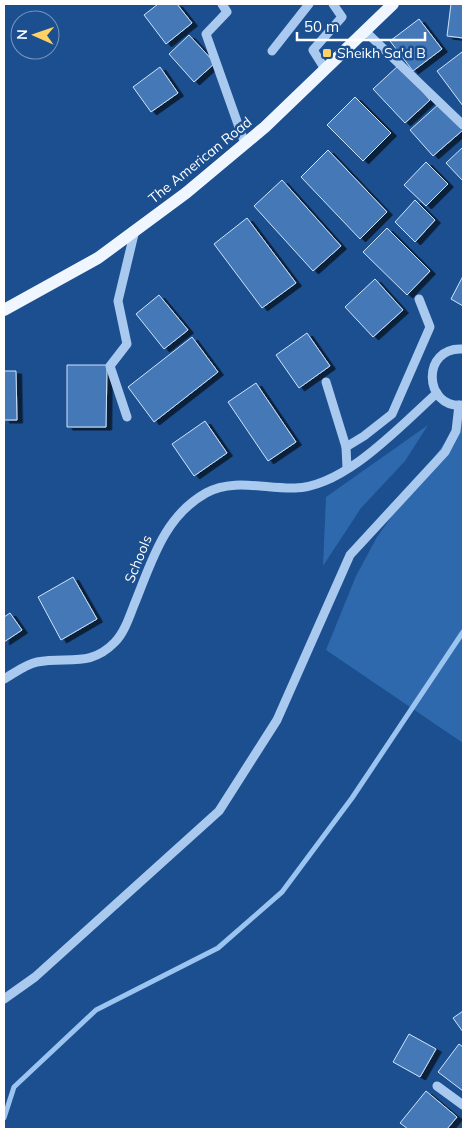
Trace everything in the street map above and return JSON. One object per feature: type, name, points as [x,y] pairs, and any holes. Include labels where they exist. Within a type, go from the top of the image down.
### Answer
[{"type":"main road","name":"The American Road","points":[[4,310],[98,258],[186,193],[245,144],[393,4]]},
{"type":"street","points":[[222,4],[227,12],[206,34],[245,144]]},
{"type":"street","points":[[272,51],[309,4]]},
{"type":"street","points":[[325,69],[313,50],[342,17],[333,4]]},
{"type":"street","points":[[365,31],[463,125]]},
{"type":"street","points":[[127,417],[110,366],[127,344],[118,301],[136,230]]},
{"type":"street","points":[[346,447],[364,436],[392,414],[430,327],[419,299]]},
{"type":"street","points":[[4,999],[35,976],[219,811],[276,720],[350,555],[445,452],[456,431],[461,405],[446,402],[437,393],[432,375],[435,363],[449,350],[463,349]]},
{"type":"street","points":[[326,382],[346,447],[347,468]]},
{"type":"street","name":"Schools","points":[[4,679],[36,662],[69,662],[96,658],[116,642],[127,623],[163,534],[184,509],[206,493],[232,485],[296,488],[318,484],[364,460],[437,393]]},
{"type":"street","points":[[437,1086],[463,1105]]},
{"type":"shaded area","points":[[463,417],[463,743],[326,650],[356,576],[377,537]]},
{"type":"shaded area","points":[[428,425],[405,461],[361,508],[323,566],[326,497]]},
{"type":"building","points":[[158,4],[177,4],[192,23],[166,44],[144,15]]},
{"type":"building","points":[[451,4],[463,4],[463,38],[447,36]]},
{"type":"building","points":[[419,19],[442,49],[413,71],[390,41]]},
{"type":"building","points":[[189,35],[215,63],[194,82],[169,54]]},
{"type":"building","points":[[462,52],[463,54],[463,106],[437,71]]},
{"type":"building","points":[[399,65],[430,100],[405,123],[373,89]]},
{"type":"building","points":[[160,67],[178,93],[151,112],[133,87]]},
{"type":"building","points":[[355,97],[391,133],[363,161],[327,125]]},
{"type":"building","points":[[440,103],[463,130],[433,156],[410,130]]},
{"type":"building","points":[[463,147],[463,181],[446,163]]},
{"type":"building","points":[[328,150],[387,212],[360,239],[301,177]]},
{"type":"building","points":[[426,162],[448,184],[426,206],[404,185]]},
{"type":"building","points":[[282,180],[341,246],[313,271],[254,206]]},
{"type":"building","points":[[415,200],[435,220],[415,242],[395,222]]},
{"type":"building","points":[[247,218],[296,283],[262,308],[214,244]]},
{"type":"building","points":[[387,228],[430,271],[407,295],[363,252]]},
{"type":"building","points":[[463,276],[463,306],[451,299]]},
{"type":"building","points":[[375,279],[403,310],[373,337],[345,307]]},
{"type":"building","points":[[159,295],[188,330],[164,349],[136,314]]},
{"type":"building","points":[[307,333],[330,366],[299,388],[276,355]]},
{"type":"building","points":[[192,337],[218,372],[154,422],[128,387]]},
{"type":"building","points":[[67,365],[107,365],[106,427],[67,427]]},
{"type":"building","points":[[4,371],[16,371],[17,420],[4,420]]},
{"type":"building","points":[[256,383],[296,442],[268,461],[228,402]]},
{"type":"building","points":[[205,421],[227,453],[194,476],[172,444]]},
{"type":"building","points":[[73,577],[97,619],[61,640],[38,597]]},
{"type":"building","points":[[10,613],[22,630],[4,642],[4,617]]},
{"type":"building","points":[[463,1011],[463,1032],[453,1018]]},
{"type":"building","points":[[409,1034],[436,1049],[420,1077],[393,1062]]},
{"type":"building","points":[[459,1044],[463,1047],[463,1091],[438,1072]]},
{"type":"building","points":[[426,1091],[457,1117],[447,1129],[408,1129],[400,1123]]},
{"type":"waterway","points":[[4,1118],[14,1087],[96,1010],[218,948],[282,892],[352,798],[463,632]]},
{"type":"place","name":"Sheikh Sa'd B","points":[[327,53]]}]
